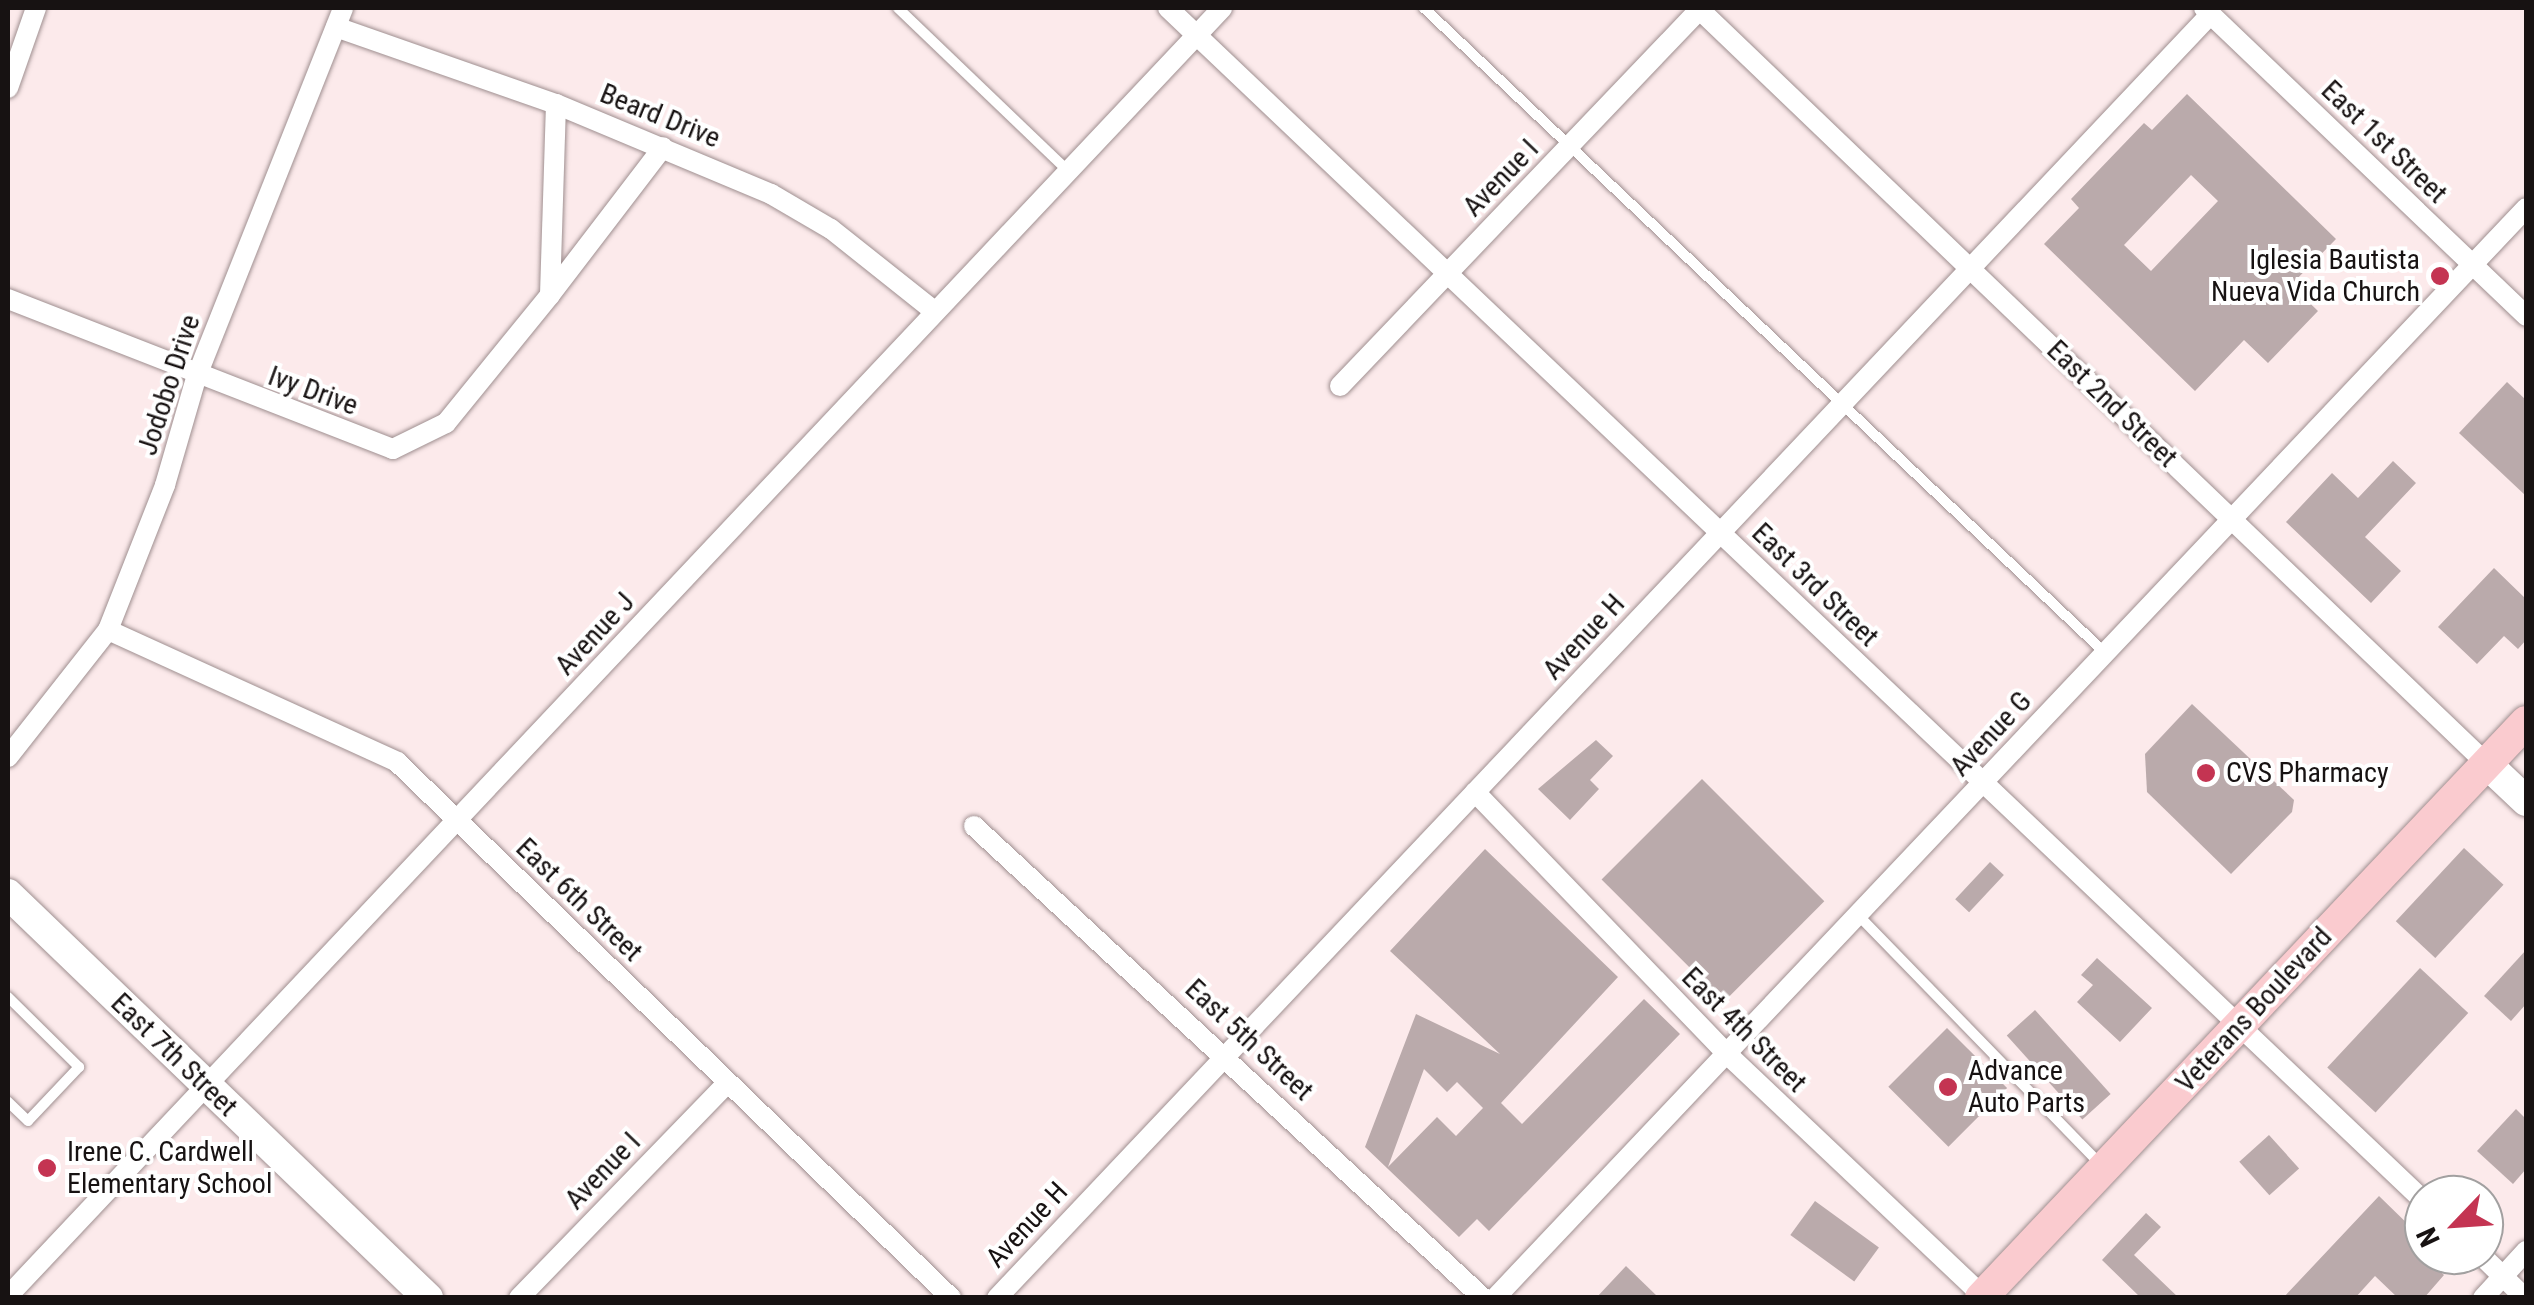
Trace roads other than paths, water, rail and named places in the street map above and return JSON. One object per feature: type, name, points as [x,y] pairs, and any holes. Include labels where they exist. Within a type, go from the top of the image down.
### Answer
[{"type":"main road","name":"Veterans Boulevard","points":[[1983,1297],[2526,722]]},
{"type":"street","points":[[8,88],[36,8]]},
{"type":"street","name":"East 3rd Street","points":[[1168,8],[2404,1182]]},
{"type":"street","name":"Avenue J","points":[[8,1296],[1222,8]]},
{"type":"street","name":"Avenue I","points":[[1340,386],[1700,8]]},
{"type":"street","name":"East 2nd Street","points":[[1700,8],[2526,801]]},
{"type":"street","name":"Avenue H","points":[[996,1298],[2208,11]]},
{"type":"street","name":"East 1st Street","points":[[2208,11],[2526,316]]},
{"type":"street","name":"Beard Drive","points":[[340,17],[663,147],[830,228],[934,311]]},
{"type":"street","name":"Jodobo Drive","points":[[8,757],[108,630],[196,378],[340,17]]},
{"type":"street","points":[[550,295],[556,104]]},
{"type":"street","name":"Ivy Drive","points":[[8,298],[196,378],[393,449],[446,423],[663,147]]},
{"type":"street","name":"Avenue G","points":[[1494,1298],[1860,916],[2526,208]]},
{"type":"street","name":"East 6th Street","points":[[108,630],[396,762],[950,1298]]},
{"type":"street","name":"East 4th Street","points":[[1475,792],[1726,1053],[1983,1297]]},
{"type":"street","name":"East 5th Street","points":[[974,826],[1226,1055],[1484,1298]]},
{"type":"street","name":"East 7th Street","points":[[11,904],[428,1298]]},
{"type":"street","name":"Avenue I","points":[[519,1298],[727,1083]]},
{"type":"street","points":[[2483,1298],[2526,1251]]},
{"type":"street","points":[[2503,1276],[2526,1298]]},
{"type":"lane","points":[[898,8],[1067,170]]},
{"type":"lane","points":[[1424,8],[2105,653]]},
{"type":"lane","points":[[1860,916],[2106,1170]]},
{"type":"lane","points":[[8,997],[79,1067],[28,1122],[8,1102]]},
{"type":"place","name":"Iglesia Bautista Nueva Vida Church","points":[[2440,276]]},
{"type":"place","name":"CVS Pharmacy","points":[[2206,773]]},
{"type":"place","name":"Advance Auto Parts","points":[[1948,1087]]},
{"type":"place","name":"Irene C. Cardwell Elementary School","points":[[47,1168]]}]
